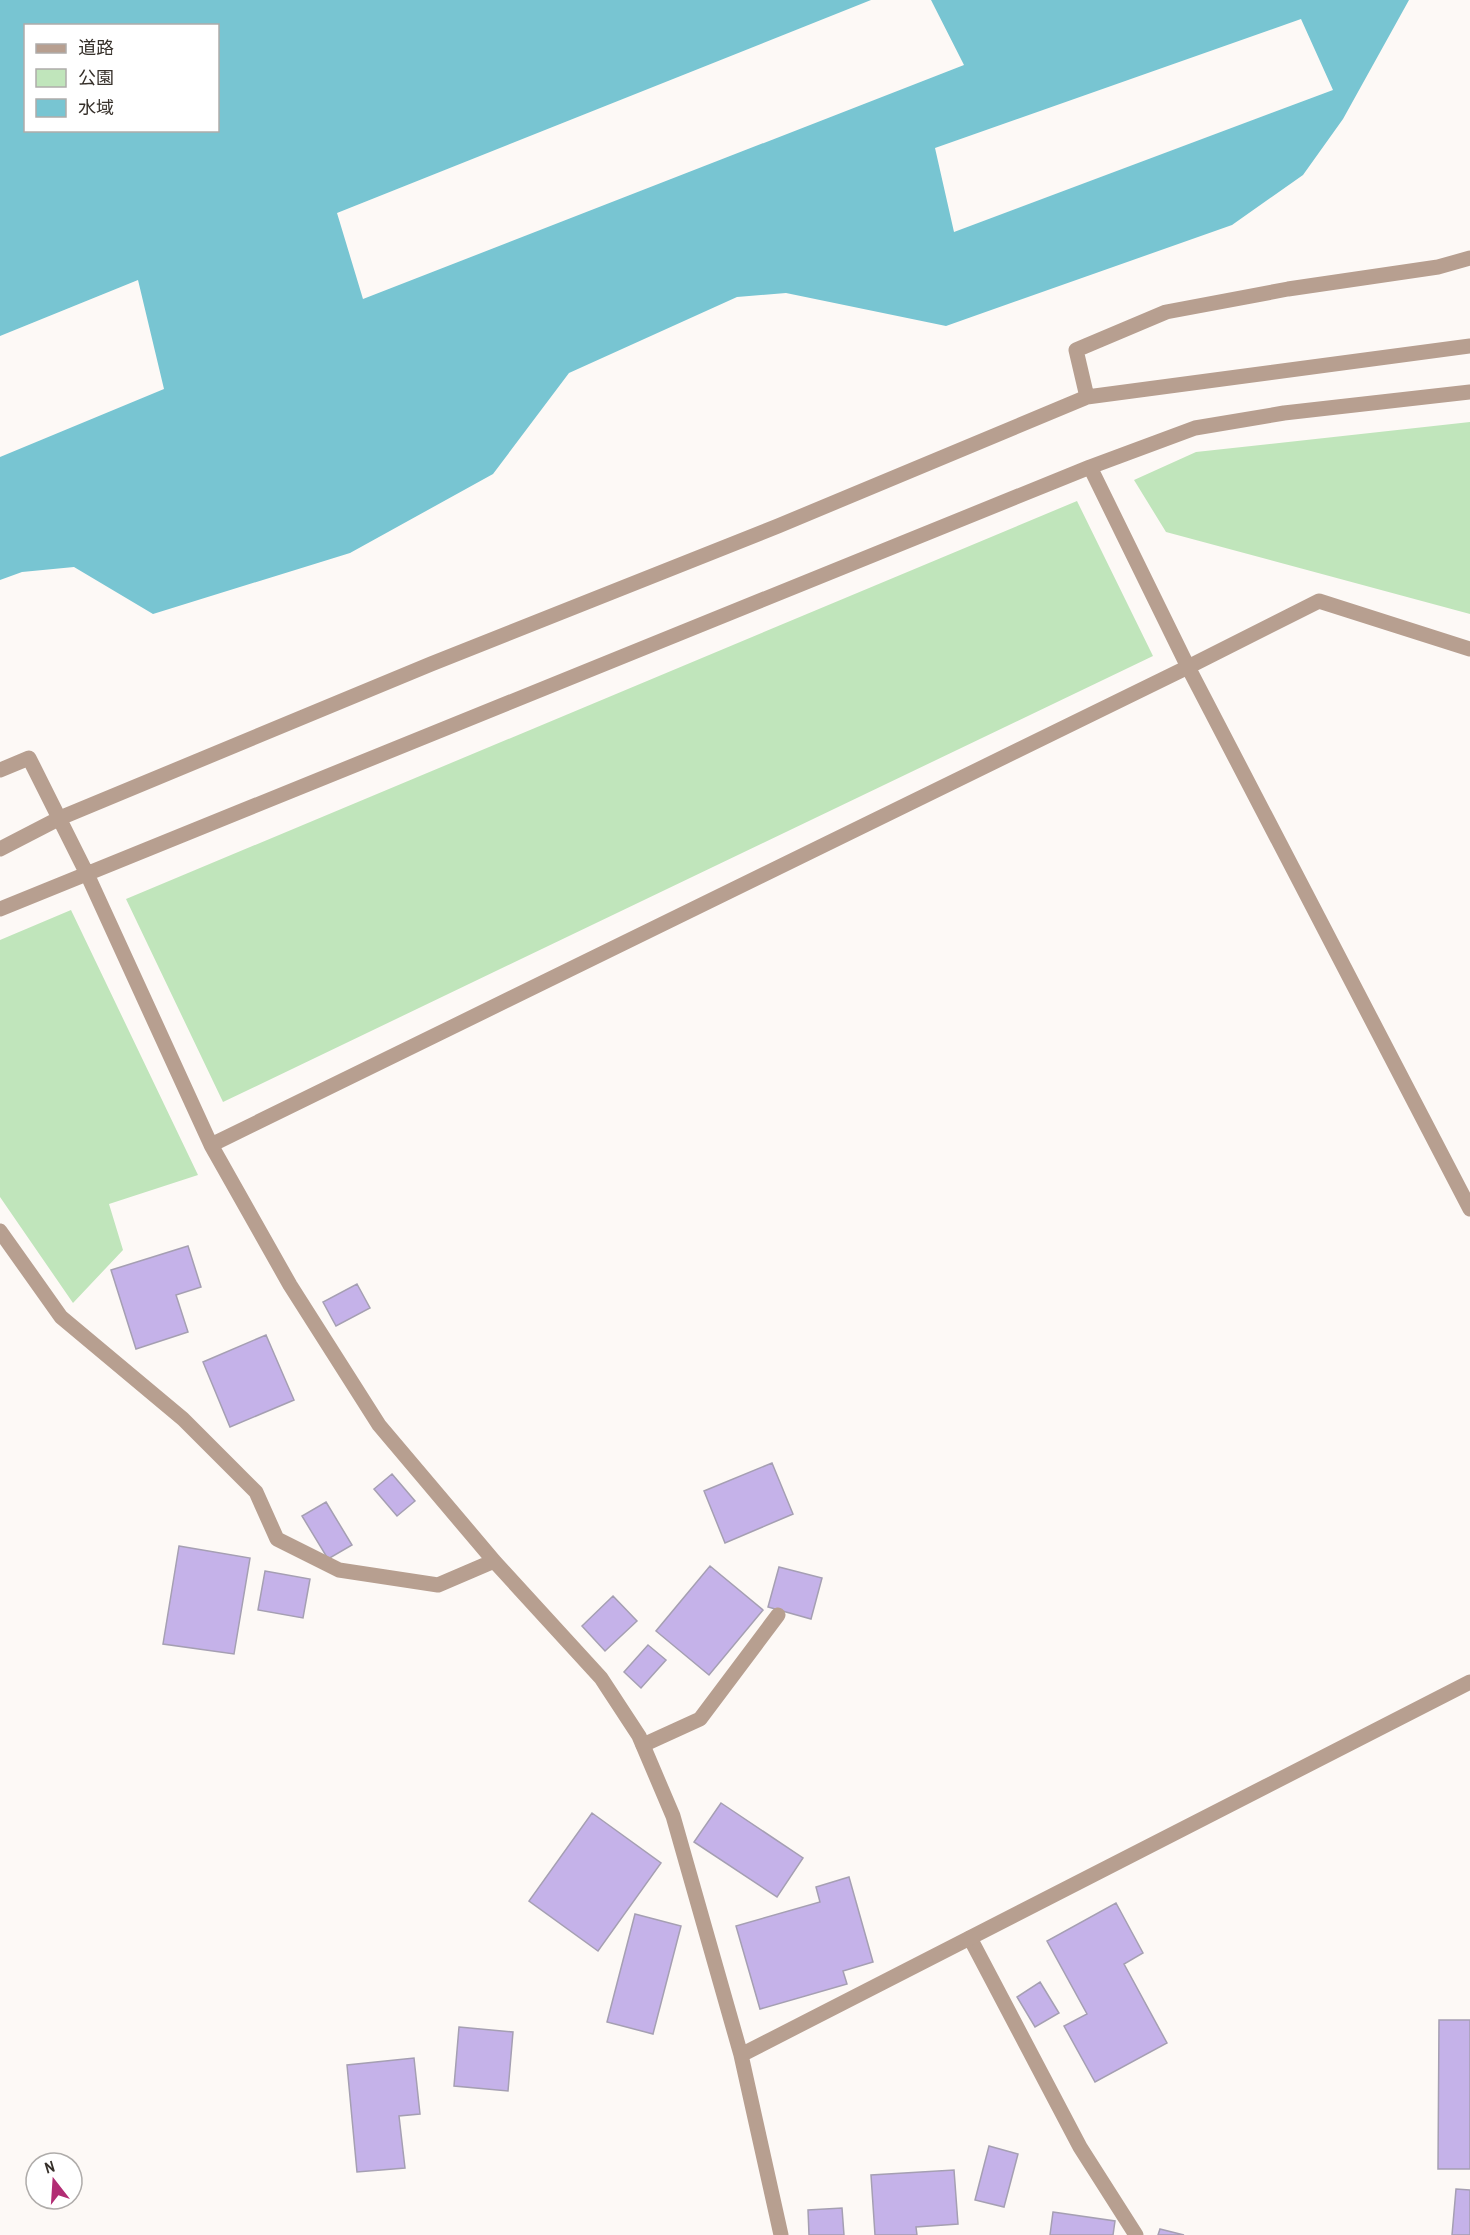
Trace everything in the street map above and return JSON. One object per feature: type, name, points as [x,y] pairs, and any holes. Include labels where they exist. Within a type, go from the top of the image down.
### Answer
[{"type":"street","points":[[1087,397],[1076,350],[1166,312],[1288,289],[1438,267],[1470,258]]},
{"type":"street","points":[[0,849],[60,818],[1087,397],[1470,346]]},
{"type":"street","points":[[0,909],[1090,467],[1195,428],[1284,414],[1470,392]]},
{"type":"street","points":[[1090,467],[1188,667],[1470,1209]]},
{"type":"street","points":[[211,1145],[1319,601],[1470,649]]},
{"type":"street","points":[[0,770],[29,758],[87,874],[211,1145],[290,1285],[379,1425],[494,1561],[601,1678],[639,1736],[673,1816],[741,2055],[781,2235]]},
{"type":"street","points":[[0,1231],[61,1317],[183,1419],[256,1492],[277,1539],[339,1570],[438,1585],[494,1561]]},
{"type":"street","points":[[643,1745],[700,1719],[778,1615]]},
{"type":"street","points":[[741,2055],[1470,1682]]},
{"type":"street","points":[[970,1938],[1080,2147],[1136,2235]]},
{"type":"green space","points":[[1470,422],[1470,614],[1166,532],[1134,480],[1196,452]]},
{"type":"green space","points":[[1077,501],[1153,656],[223,1102],[126,899]]},
{"type":"green space","points":[[71,910],[198,1175],[109,1204],[123,1250],[73,1303],[0,1197],[0,940]]},
{"type":"water","points":[[0,0],[1409,0],[1343,119],[1303,175],[1232,225],[946,326],[786,293],[737,297],[569,373],[493,474],[350,553],[153,614],[74,567],[22,572],[0,580]]},
{"type":"pier","points":[[871,0],[931,0],[964,65],[363,299],[337,213]]},
{"type":"pier","points":[[1301,19],[1333,90],[954,232],[935,148]]},
{"type":"pier","points":[[138,280],[164,389],[0,457],[0,336]]},
{"type":"building","points":[[188,1246],[201,1287],[176,1295],[188,1332],[136,1349],[111,1270]]},
{"type":"building","points":[[357,1284],[370,1308],[336,1326],[323,1302]]},
{"type":"building","points":[[266,1335],[294,1400],[230,1427],[203,1362]]},
{"type":"building","points":[[772,1463],[793,1514],[725,1543],[704,1491]]},
{"type":"building","points":[[392,1474],[415,1501],[397,1516],[374,1489]]},
{"type":"building","points":[[326,1502],[352,1545],[328,1559],[302,1516]]},
{"type":"building","points":[[179,1546],[250,1558],[234,1654],[163,1644]]},
{"type":"building","points":[[710,1566],[763,1610],[709,1675],[656,1631]]},
{"type":"building","points":[[779,1567],[822,1578],[811,1619],[768,1607]]},
{"type":"building","points":[[265,1571],[310,1579],[303,1618],[258,1610]]},
{"type":"building","points":[[613,1596],[637,1621],[605,1651],[582,1626]]},
{"type":"building","points":[[648,1645],[666,1660],[641,1688],[624,1672]]},
{"type":"building","points":[[721,1803],[803,1858],[777,1897],[694,1842]]},
{"type":"building","points":[[592,1813],[661,1863],[598,1951],[529,1901]]},
{"type":"building","points":[[849,1877],[873,1962],[843,1971],[847,1984],[760,2009],[736,1926],[820,1902],[816,1887]]},
{"type":"building","points":[[1116,1903],[1143,1953],[1124,1964],[1167,2043],[1095,2082],[1064,2026],[1087,2014],[1047,1941]]},
{"type":"building","points":[[635,1914],[681,1926],[653,2034],[607,2022]]},
{"type":"building","points":[[1040,1982],[1059,2013],[1035,2027],[1017,1997]]},
{"type":"building","points":[[1439,2020],[1470,2020],[1470,2169],[1438,2169]]},
{"type":"building","points":[[459,2027],[513,2032],[508,2091],[454,2086]]},
{"type":"building","points":[[414,2058],[420,2114],[399,2116],[405,2168],[357,2172],[347,2065]]},
{"type":"building","points":[[989,2146],[1018,2154],[1004,2207],[975,2200]]},
{"type":"building","points":[[954,2170],[958,2224],[916,2227],[917,2235],[875,2235],[871,2175]]},
{"type":"building","points":[[1456,2189],[1470,2190],[1470,2235],[1452,2235]]},
{"type":"building","points":[[842,2208],[844,2235],[809,2235],[808,2210]]},
{"type":"building","points":[[1053,2212],[1115,2221],[1113,2235],[1050,2235]]},
{"type":"building","points":[[1160,2229],[1184,2235],[1158,2235]]}]
